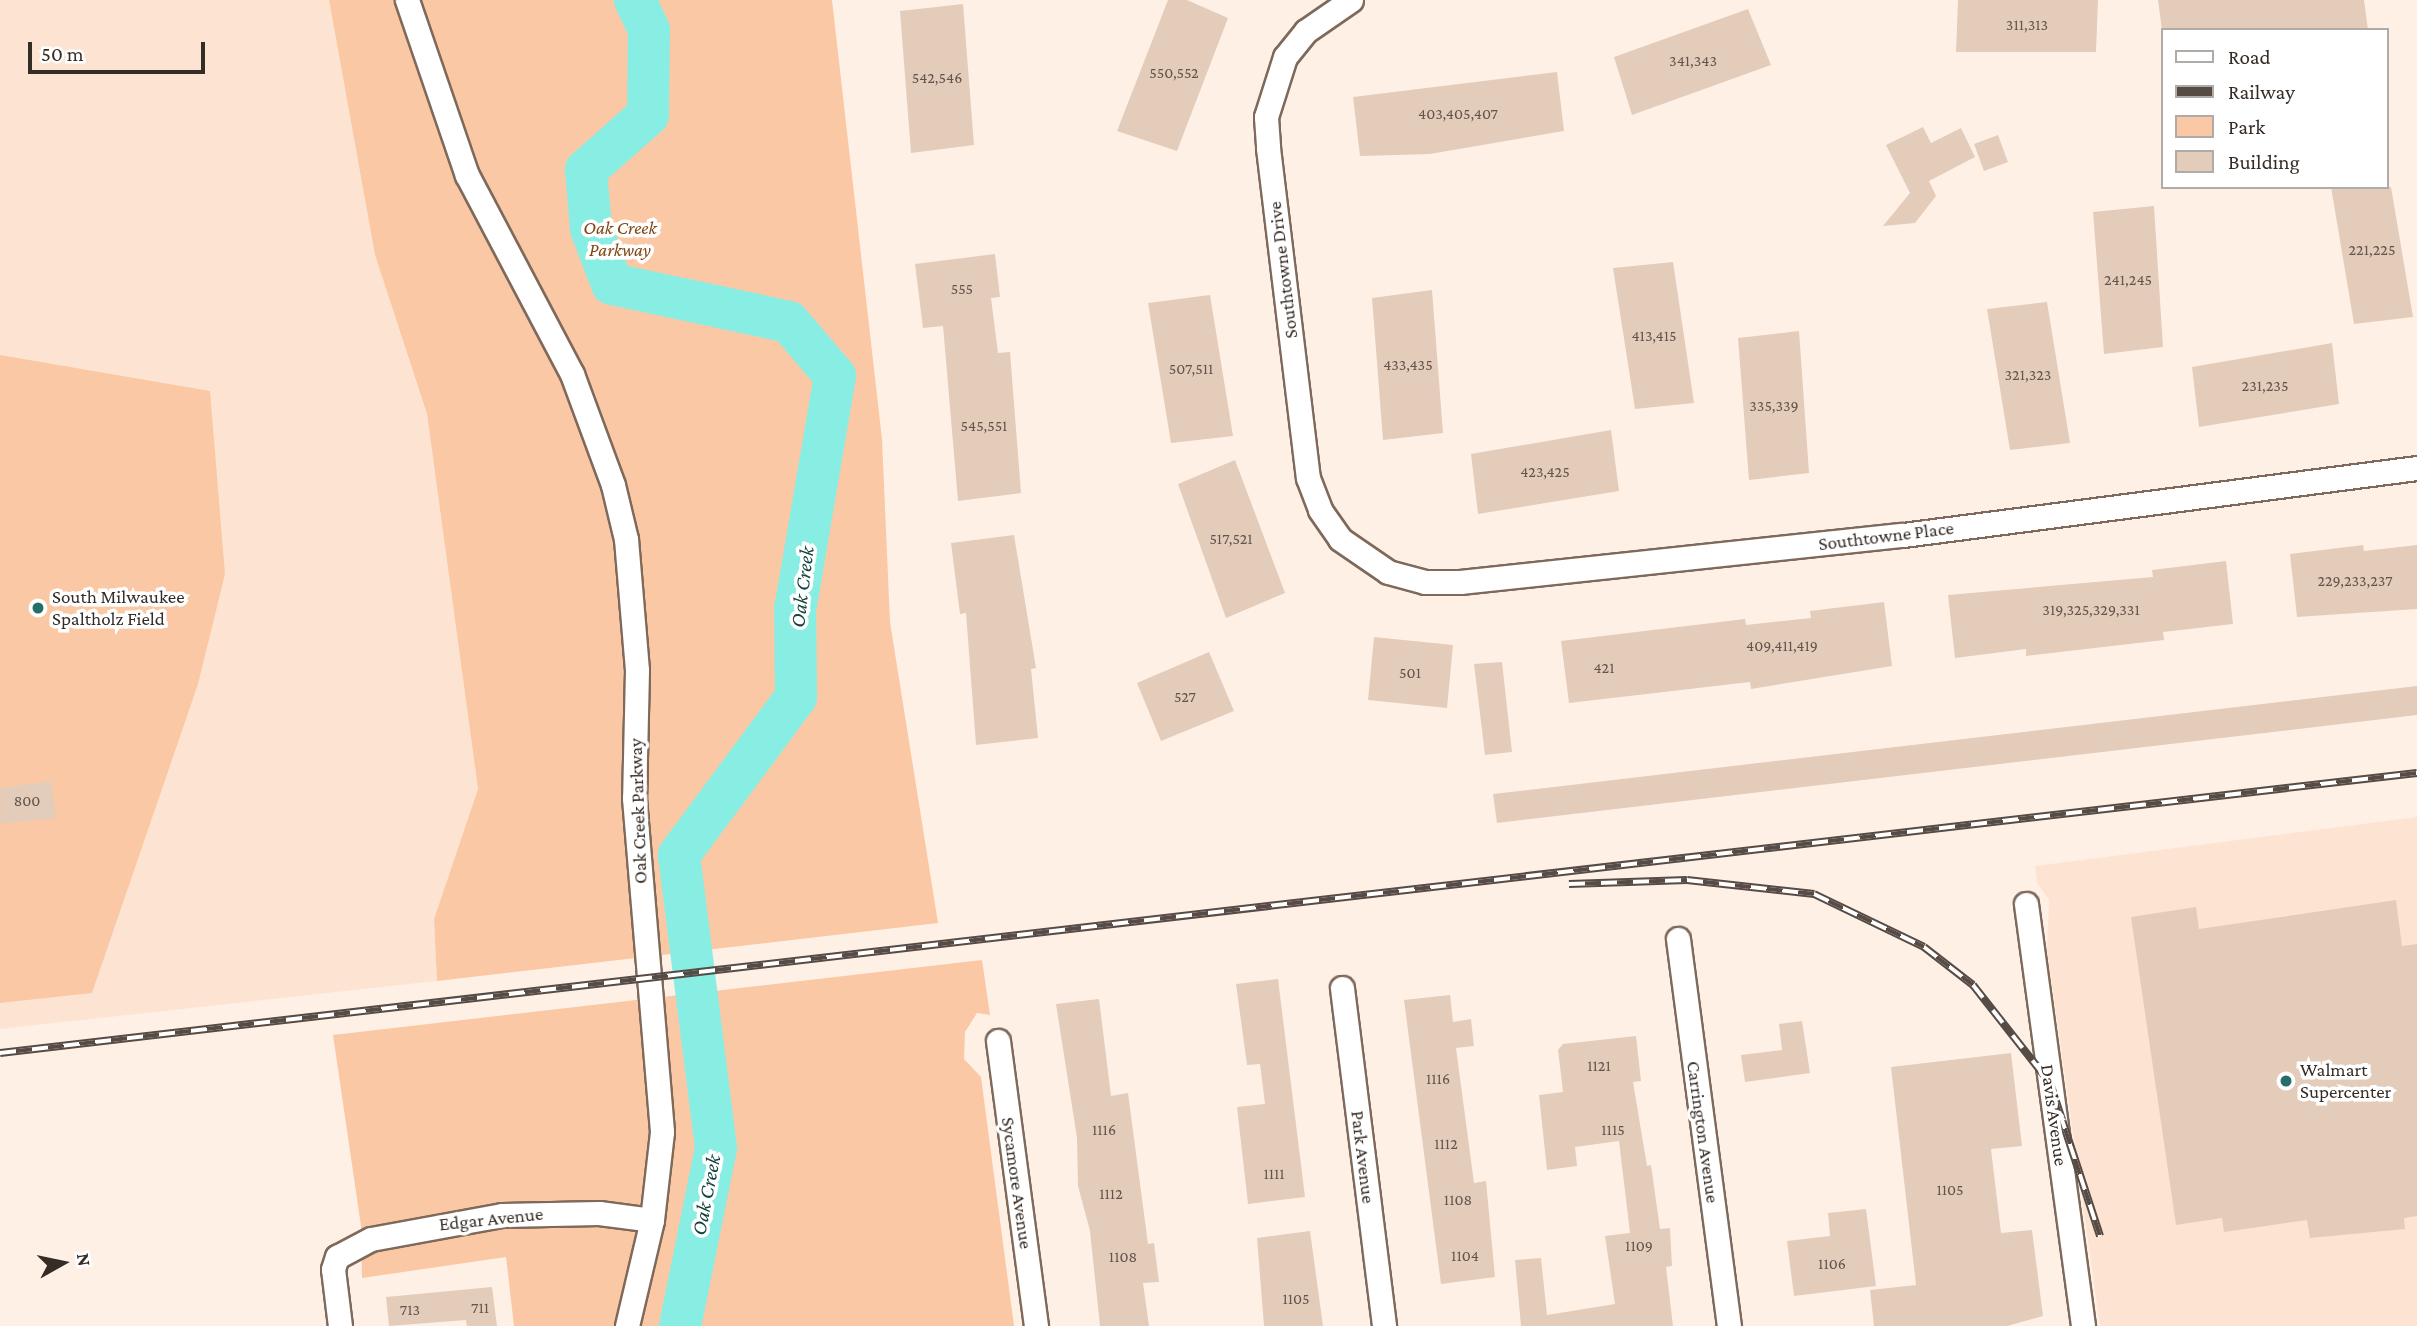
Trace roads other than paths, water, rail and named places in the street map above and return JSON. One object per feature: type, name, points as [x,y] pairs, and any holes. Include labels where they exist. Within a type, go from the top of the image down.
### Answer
[{"type":"street","name":"Oak Creek Parkway","points":[[407,0],[467,175],[572,374],[613,485],[626,539],[638,670],[635,810],[660,1077],[662,1132],[652,1220],[627,1326]]},
{"type":"street","name":"Southtowne Drive","points":[[1350,0],[1306,31],[1285,57],[1266,117],[1308,478],[1320,510],[1359,557]]},
{"type":"street","name":"Southtowne Place","points":[[1359,557],[1424,582],[1460,582],[1903,535],[2417,468]]},
{"type":"street","name":"Davis Avenue","points":[[2026,904],[2083,1326]]},
{"type":"street","name":"Carrington Avenue","points":[[1678,939],[1729,1326]]},
{"type":"street","name":"Park Avenue","points":[[1342,988],[1384,1326]]},
{"type":"street","name":"Sycamore Avenue","points":[[998,1041],[1036,1326]]},
{"type":"street","name":"Edgar Avenue","points":[[340,1326],[333,1269],[337,1257],[371,1239],[502,1215],[587,1213],[652,1220]]},
{"type":"waterway","name":"Oak Creek","points":[[635,0],[649,30],[648,115],[586,170],[591,229],[612,284],[789,322],[835,376],[795,609],[796,697],[679,855],[716,1148],[680,1326]]},
{"type":"railway","points":[[0,1053],[2417,773]]},
{"type":"railway","points":[[1569,884],[1687,880],[1814,894],[1924,947],[1973,985],[2050,1083],[2100,1236]]},
{"type":"place","name":"South Milwaukee Spaltholz Field","points":[[38,608]]},
{"type":"place","name":"Walmart Supercenter","points":[[2286,1081]]}]
